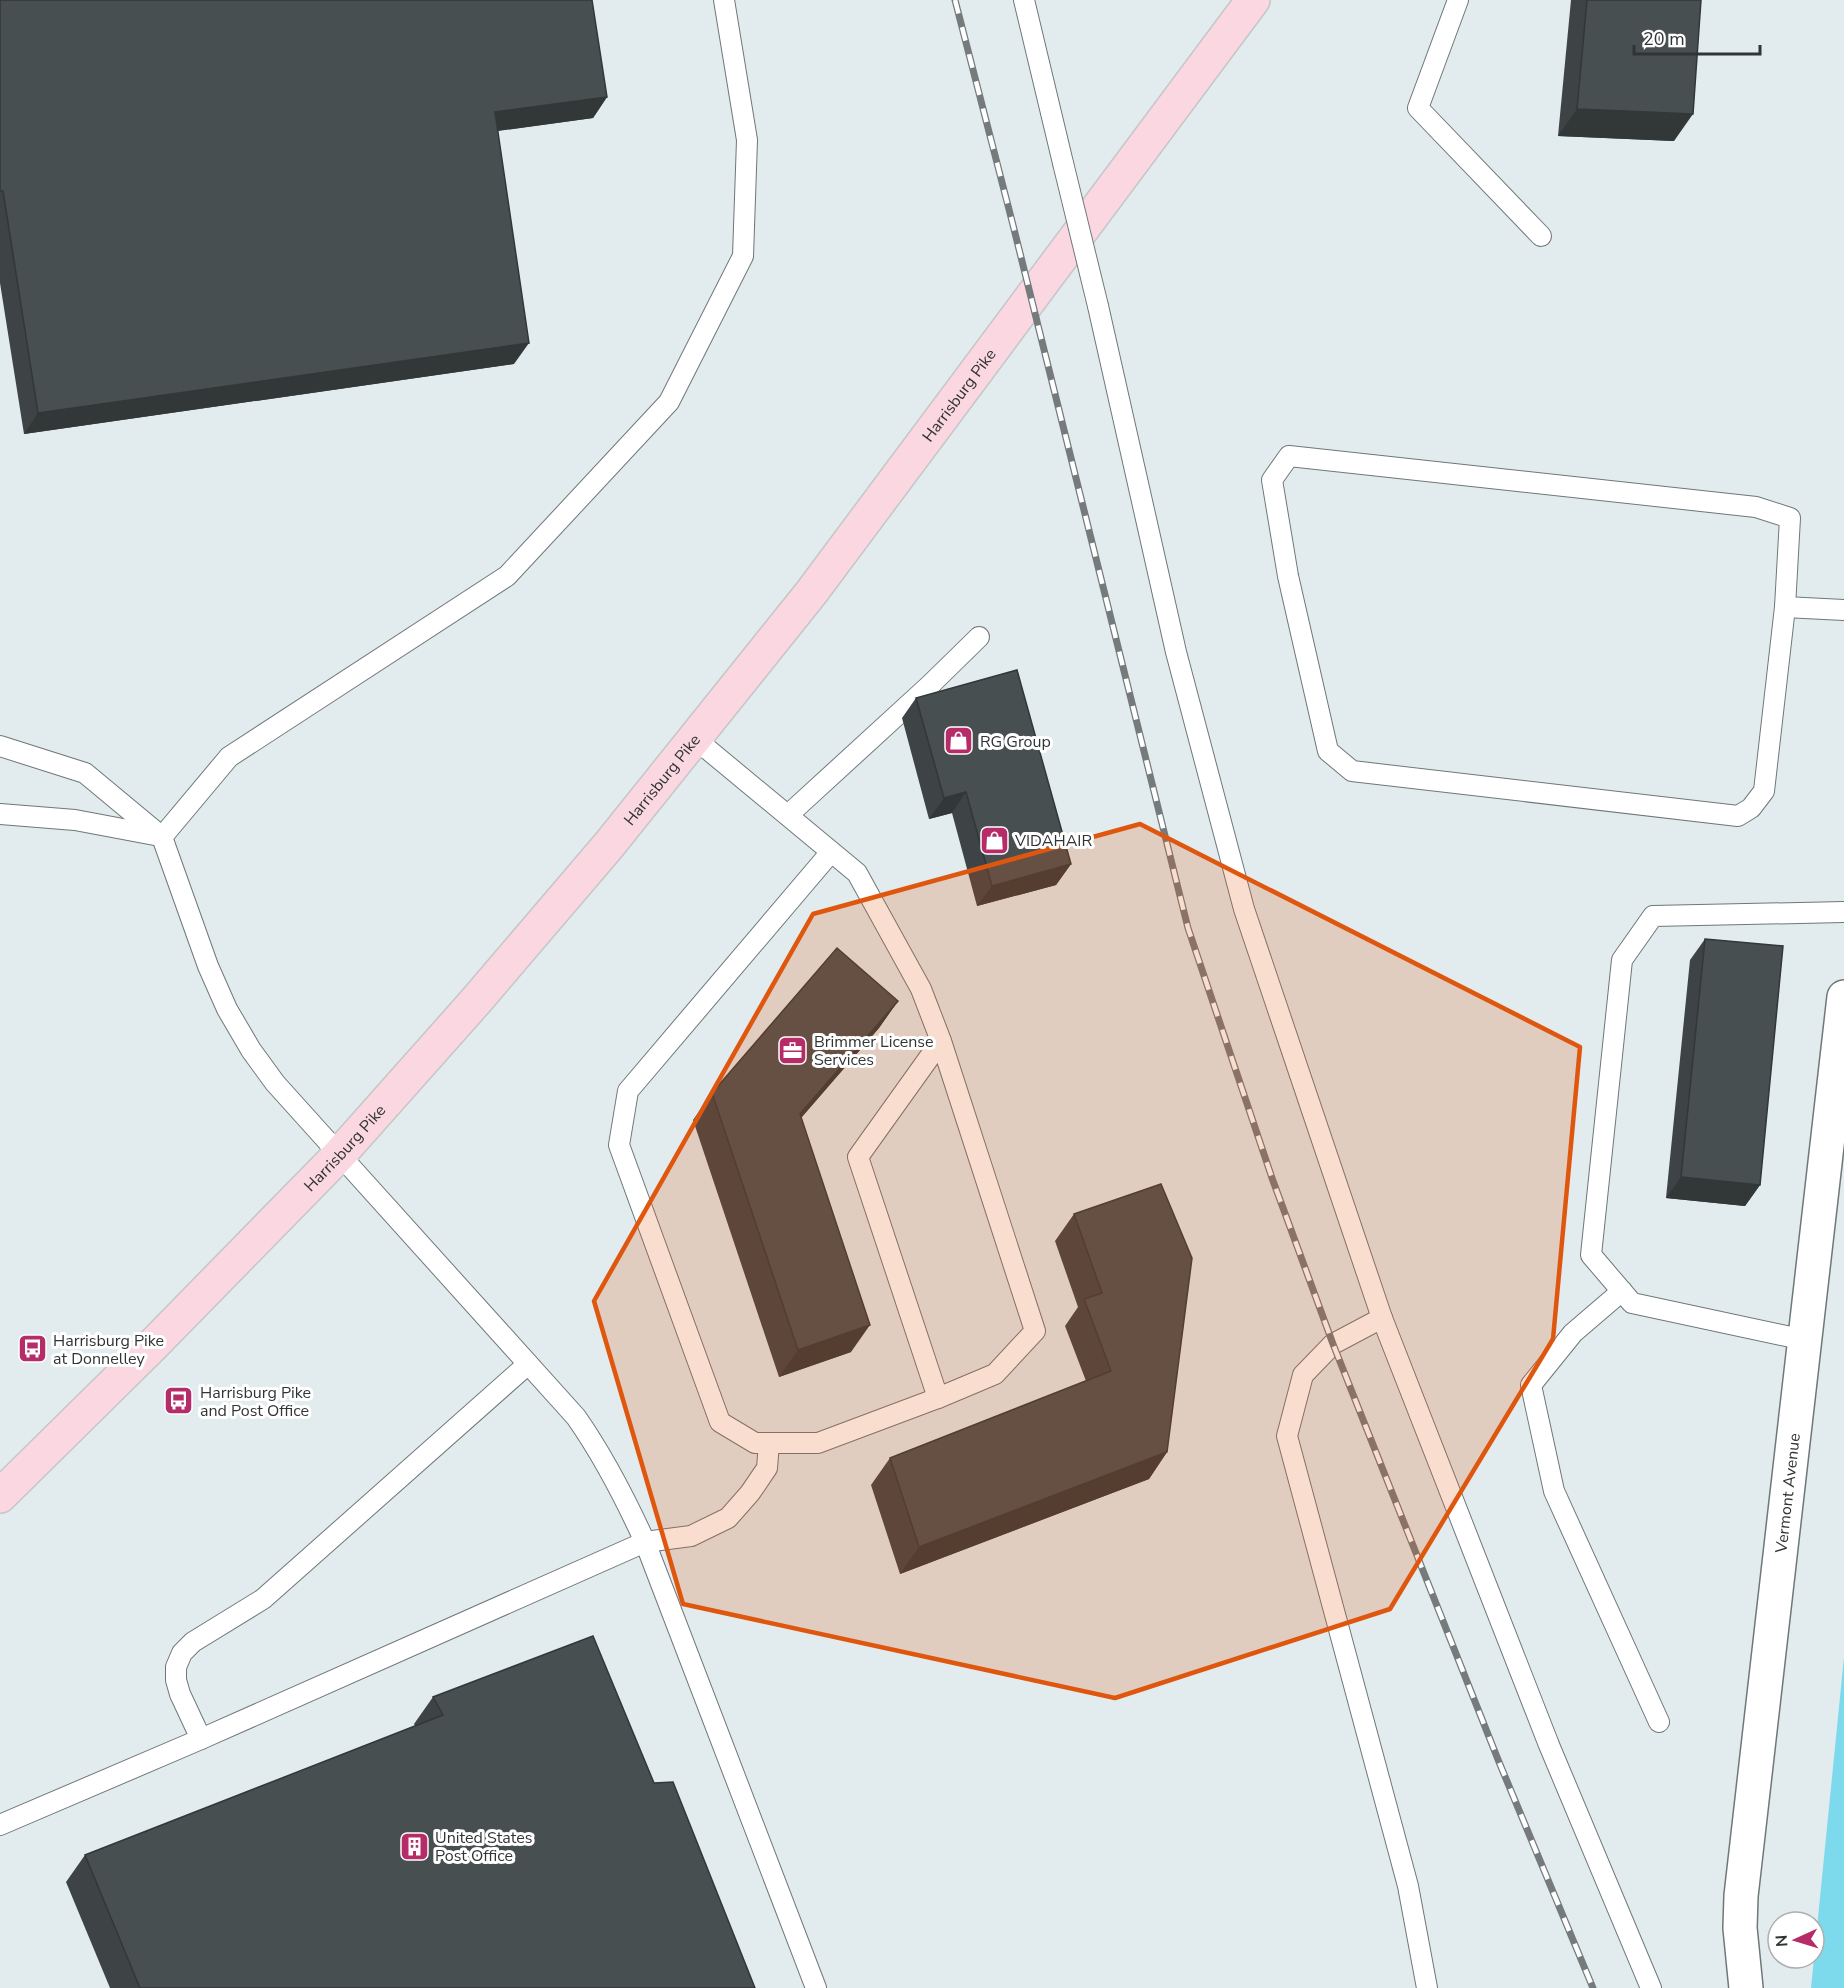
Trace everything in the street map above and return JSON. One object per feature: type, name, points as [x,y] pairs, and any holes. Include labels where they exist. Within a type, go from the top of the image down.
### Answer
[{"type":"main road","name":"Harrisburg Pike","points":[[0,1496],[145,1354],[339,1155],[475,1002],[609,845],[811,593],[1253,0]]},
{"type":"street","name":"Vermont Avenue","points":[[1746,1988],[1740,1928],[1741,1896],[1844,997]]},
{"type":"lane","points":[[162,837],[229,757],[507,576],[669,402],[743,256],[747,140],[723,0]]},
{"type":"lane","points":[[1024,0],[1098,306],[1176,652],[1244,909],[1382,1318],[1549,1745],[1651,1988]]},
{"type":"lane","points":[[1458,0],[1418,108],[1541,236]]},
{"type":"lane","points":[[1289,456],[1756,507],[1790,518],[1785,607],[1764,791],[1751,808],[1738,816],[1352,771],[1328,751],[1288,576],[1272,480],[1289,456]]},
{"type":"lane","points":[[1785,607],[1844,610]]},
{"type":"lane","points":[[788,816],[979,637]]},
{"type":"lane","points":[[694,738],[857,873],[921,989],[941,1041],[1035,1331],[995,1374],[938,1398],[818,1443],[755,1443],[720,1422],[619,1145],[628,1091],[831,852]]},
{"type":"lane","points":[[0,746],[84,773],[162,837],[208,966],[251,1050],[275,1083],[576,1417],[599,1450],[645,1542],[816,1988]]},
{"type":"lane","points":[[0,814],[75,820],[162,837]]},
{"type":"lane","points":[[1805,1340],[1632,1303],[1591,1255],[1622,960],[1653,916],[1844,912]]},
{"type":"lane","points":[[938,1398],[858,1158],[941,1041]]},
{"type":"lane","points":[[1623,1291],[1573,1333],[1531,1385],[1554,1491],[1659,1722]]},
{"type":"lane","points":[[1382,1318],[1333,1344],[1304,1376],[1287,1436],[1408,1886],[1427,1988]]},
{"type":"lane","points":[[201,1739],[176,1680],[176,1667],[182,1653],[194,1642],[263,1599],[528,1364]]},
{"type":"lane","points":[[0,1825],[201,1739],[645,1542],[691,1536],[729,1518],[767,1468],[769,1443]]},
{"type":"highlighted area","points":[[1140,824],[1580,1047],[1553,1339],[1390,1609],[1115,1698],[683,1604],[594,1301],[813,914]]},
{"type":"shaded area","points":[[1844,1657],[1844,1988],[1811,1988],[1813,1970],[1826,1970],[1826,1910],[1819,1910]]},
{"type":"building","points":[[0,0],[592,0],[607,97],[495,112],[529,343],[38,413],[3,191],[0,191]]},
{"type":"building","points":[[1587,0],[1701,0],[1693,114],[1577,109]]},
{"type":"building","points":[[1017,670],[1071,864],[992,886],[966,792],[944,798],[916,698]]},
{"type":"building","points":[[1705,939],[1783,946],[1760,1185],[1681,1177]]},
{"type":"building","points":[[837,948],[898,1001],[800,1114],[870,1325],[798,1350],[712,1093]]},
{"type":"building","points":[[1161,1184],[1192,1258],[1167,1452],[919,1547],[890,1458],[1111,1371],[1084,1299],[1102,1293],[1074,1214]]},
{"type":"building","name":"United States Post Office","points":[[593,1636],[654,1783],[673,1782],[755,1988],[140,1988],[85,1855],[443,1715],[433,1697]]},
{"type":"railway","points":[[955,0],[1188,928],[1272,1178],[1333,1344],[1499,1762],[1593,1988]]},
{"type":"place","name":"RG Group","points":[[959,741]]},
{"type":"place","name":"VIDAHAIR","points":[[994,840]]},
{"type":"place","name":"Brimmer License Services","points":[[793,1050]]},
{"type":"place","name":"Harrisburg Pike at Donnelley","points":[[32,1349]]},
{"type":"place","name":"Harrisburg Pike and Post Office","points":[[179,1401]]},
{"type":"place","name":"United States Post Office","points":[[414,1846]]}]
